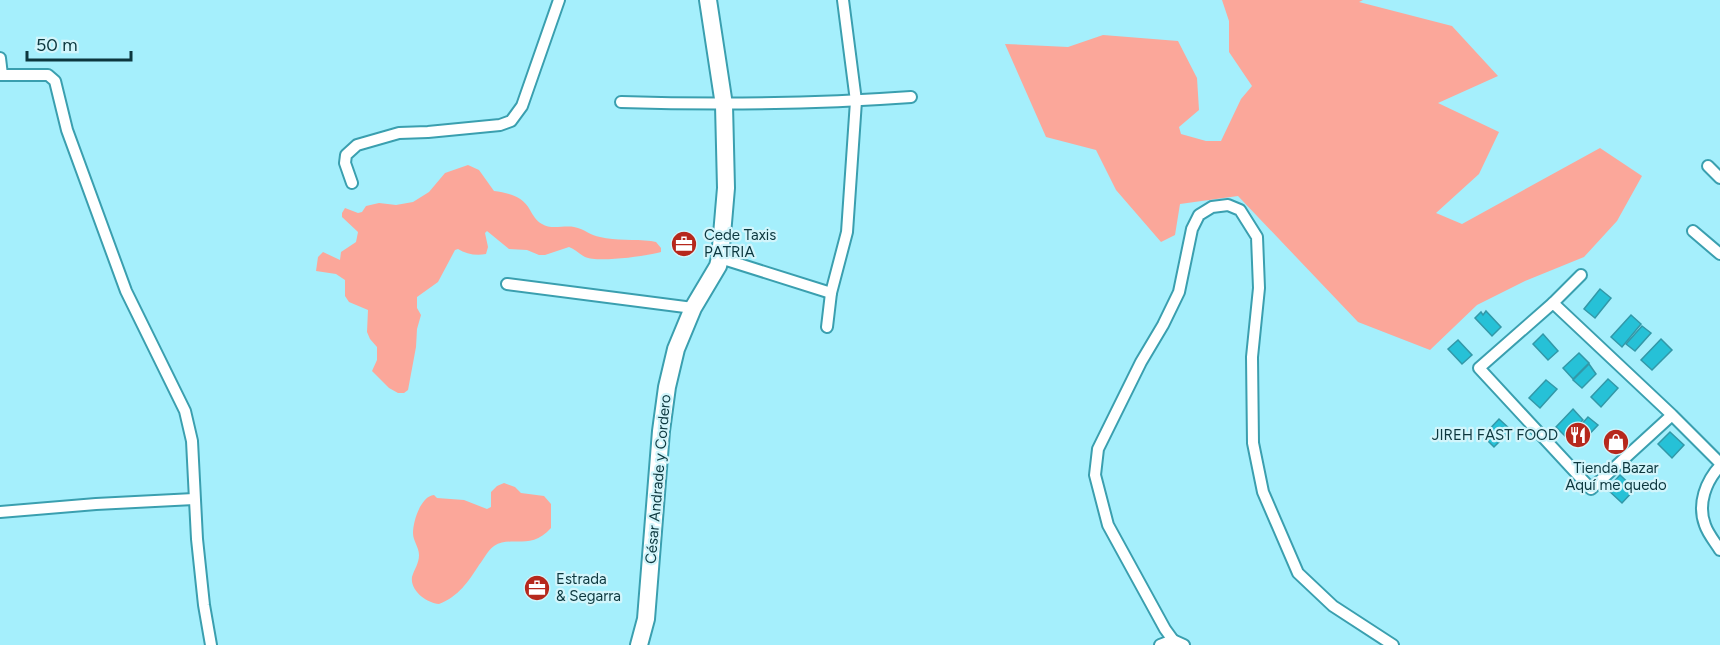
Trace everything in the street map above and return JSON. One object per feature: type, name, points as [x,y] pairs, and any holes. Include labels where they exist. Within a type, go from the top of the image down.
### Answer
[{"type":"street","points":[[351,183],[345,163],[346,155],[357,145],[399,133],[500,125],[511,121],[522,106],[559,0]]},
{"type":"street","name":"César Andrade y Cordero","points":[[639,645],[646,619],[661,431],[667,387],[676,349],[693,308],[718,266],[720,258],[726,188],[723,105],[708,0]]},
{"type":"street","points":[[827,327],[831,293],[847,232],[856,101],[843,0]]},
{"type":"street","points":[[0,58],[1,75],[48,75],[55,81],[67,130],[122,280],[185,411],[192,441],[194,499],[203,594],[211,645]]},
{"type":"street","points":[[621,102],[723,105],[911,97]]},
{"type":"street","points":[[1708,166],[1720,178]]},
{"type":"street","points":[[1184,645],[1173,640],[1108,525],[1095,475],[1098,449],[1179,292],[1192,229],[1199,215],[1212,207],[1228,205],[1240,210],[1257,237],[1259,288],[1252,357],[1253,443],[1263,492],[1298,573],[1333,606],[1394,645]]},
{"type":"street","points":[[1693,231],[1720,254]]},
{"type":"street","points":[[720,258],[831,293]]},
{"type":"street","points":[[1581,275],[1553,303],[1479,368],[1591,489],[1672,415]]},
{"type":"street","points":[[507,284],[693,308]]},
{"type":"street","points":[[1553,303],[1672,415],[1720,464],[1708,478],[1702,501],[1704,524],[1720,550]]},
{"type":"street","points":[[0,512],[194,499]]},
{"type":"street","points":[[1160,645],[1173,640]]},
{"type":"shaded area","points":[[1222,0],[1363,0],[1359,2],[1452,26],[1498,76],[1438,103],[1499,132],[1479,174],[1436,213],[1462,224],[1600,148],[1642,176],[1617,221],[1584,257],[1525,281],[1477,305],[1430,350],[1358,322],[1238,196],[1180,204],[1175,235],[1161,242],[1116,190],[1096,150],[1046,137],[1005,44],[1068,47],[1103,35],[1178,41],[1197,78],[1199,110],[1179,127],[1181,134],[1206,141],[1221,141],[1241,99],[1252,86],[1229,52],[1229,21]]},
{"type":"shaded area","points":[[468,165],[479,170],[494,191],[510,194],[523,201],[536,220],[546,226],[574,227],[606,238],[656,242],[661,252],[634,257],[591,259],[569,247],[539,255],[527,250],[509,249],[487,231],[485,233],[488,247],[486,254],[475,255],[455,250],[438,282],[417,297],[417,308],[421,315],[408,390],[398,393],[389,388],[372,371],[377,360],[377,347],[367,332],[368,310],[349,302],[345,296],[345,280],[336,274],[316,271],[318,257],[323,252],[340,260],[341,252],[356,242],[358,232],[342,217],[345,208],[358,213],[362,212],[366,206],[379,203],[396,205],[413,202],[429,192],[445,173]]},
{"type":"shaded area","points":[[504,483],[515,487],[521,493],[544,496],[551,504],[551,528],[536,539],[501,543],[494,546],[462,588],[452,597],[439,604],[425,599],[416,591],[412,582],[419,555],[413,528],[422,504],[429,496],[434,495],[437,498],[464,500],[487,509],[491,507],[491,492]]},
{"type":"building","points":[[1600,289],[1611,298],[1595,318],[1584,309]]},
{"type":"building","points":[[1486,311],[1501,327],[1492,336],[1475,318],[1481,312],[1483,315]]},
{"type":"building","points":[[1631,315],[1641,324],[1622,347],[1611,337]]},
{"type":"building","points":[[1642,326],[1651,333],[1635,351],[1626,344]]},
{"type":"building","points":[[1543,334],[1558,351],[1548,360],[1533,344]]},
{"type":"building","points":[[1661,339],[1672,350],[1652,370],[1641,360]]},
{"type":"building","points":[[1458,340],[1472,355],[1462,364],[1448,349]]},
{"type":"building","points":[[1579,353],[1589,363],[1573,379],[1563,368]]},
{"type":"building","points":[[1589,364],[1596,374],[1582,388],[1573,380]]},
{"type":"building","points":[[1608,379],[1618,388],[1601,407],[1591,397]]},
{"type":"building","points":[[1546,380],[1557,389],[1540,408],[1529,398]]},
{"type":"building","points":[[1573,409],[1583,420],[1566,437],[1556,427]]},
{"type":"building","points":[[1588,417],[1598,425],[1579,445],[1570,437]]},
{"type":"building","points":[[1499,419],[1511,430],[1494,447],[1483,436]]},
{"type":"building","points":[[1670,432],[1684,445],[1672,458],[1658,444]]},
{"type":"building","points":[[1620,475],[1635,489],[1622,503],[1607,489]]},
{"type":"place","name":"Cede Taxis PATRIA","points":[[684,244]]},
{"type":"place","name":"JIREH FAST FOOD","points":[[1578,435]]},
{"type":"place","name":"Tienda Bazar Aquí me quedo","points":[[1616,442]]},
{"type":"place","name":"Estrada & Segarra","points":[[537,588]]}]
